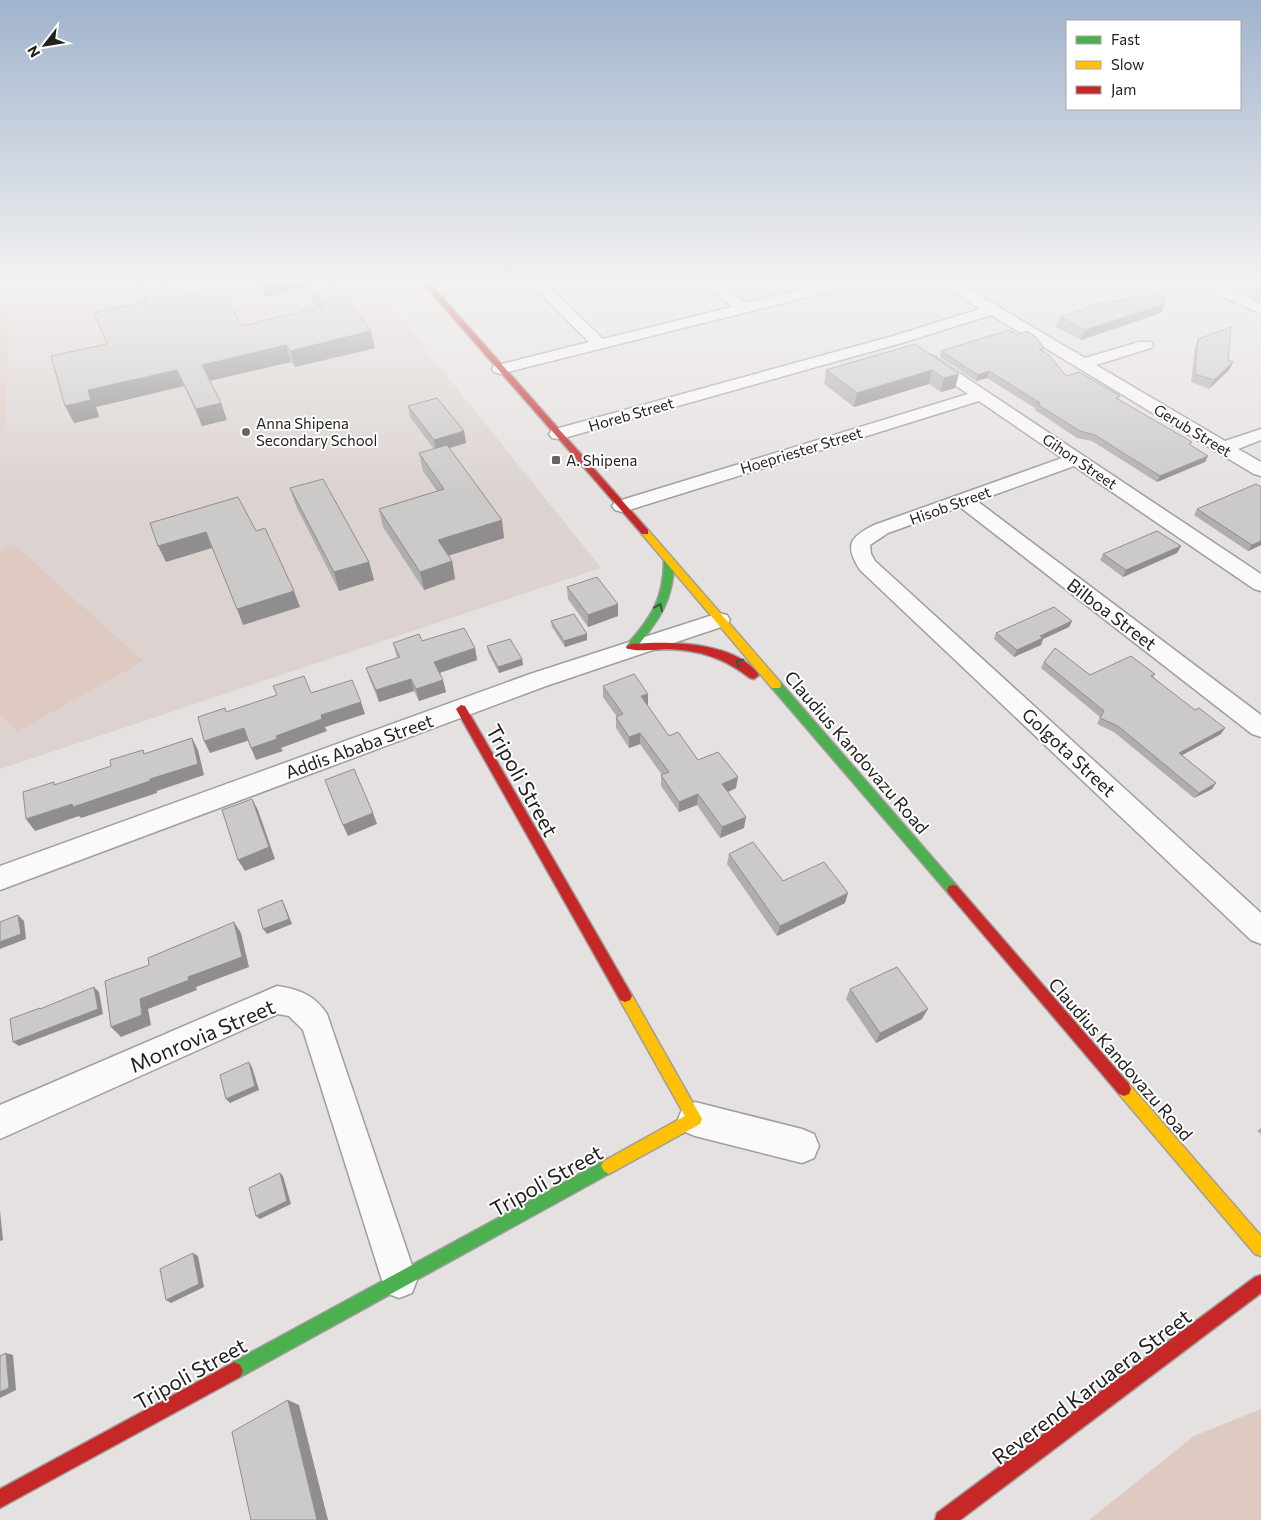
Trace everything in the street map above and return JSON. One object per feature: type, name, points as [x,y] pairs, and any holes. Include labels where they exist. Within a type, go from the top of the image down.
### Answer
[{"type":"street","name":"Claudius Kandovazu Road","points":[[485,352],[669,560],[1261,1248]]},
{"type":"street","points":[[500,369],[572,352]]},
{"type":"street","name":"Horeb Street","points":[[558,434],[853,352]]},
{"type":"street","name":"Gihon Street","points":[[918,352],[1261,584]]},
{"type":"street","name":"Gerub Street","points":[[1063,352],[1261,470]]},
{"type":"street","points":[[1083,364],[1122,352]]},
{"type":"street","name":"Hoepriester Street","points":[[622,506],[981,395]]},
{"type":"street","points":[[1223,448],[1261,434]]},
{"type":"street","name":"Hisob Street","points":[[877,574],[867,564],[861,554],[860,544],[868,536],[881,529],[1078,459]]},
{"type":"street","name":"Bilboa Street","points":[[963,500],[1261,728]]},
{"type":"street","points":[[631,647],[649,627],[658,609],[670,579],[669,560]]},
{"type":"street","name":"Golgota Street","points":[[877,574],[1261,931]]},
{"type":"street","name":"Addis Ababa Street","points":[[0,878],[112,839],[631,647],[719,620]]},
{"type":"street","points":[[631,647],[675,644],[694,646],[731,657],[746,667],[849,770]]},
{"type":"street","name":"Tripoli Street","points":[[0,1499],[695,1119],[461,709]]},
{"type":"street","name":"Monrovia Street","points":[[0,1122],[277,1000],[293,1002],[307,1010],[316,1024],[399,1280]]},
{"type":"street","points":[[695,1119],[802,1146]]},
{"type":"street","name":"Reverend Karuaera Street","points":[[944,1520],[1261,1283]]},
{"type":"shaded area","name":"Anna Shipena Secondary School","points":[[0,352],[428,352],[601,568],[0,769]]},
{"type":"shaded area","points":[[0,352],[8,352],[5,428],[0,429]]},
{"type":"shaded area","points":[[14,544],[143,661],[17,732],[0,714],[0,551]]},
{"type":"shaded area","points":[[1261,1409],[1261,1520],[1089,1520],[1194,1436]]},
{"type":"building","points":[[70,352],[257,352],[202,365],[221,403],[196,409],[177,370],[88,390],[91,400],[65,406],[51,356]]},
{"type":"building","points":[[888,352],[927,352],[959,374],[944,378],[932,370],[857,393],[826,370]]},
{"type":"building","points":[[942,352],[1044,352],[1050,356],[1066,376],[1079,372],[1120,396],[1116,398],[1192,442],[1189,444],[1208,456],[1160,476],[1095,435],[1080,431],[989,371],[978,375]]},
{"type":"building","points":[[1197,352],[1229,352],[1228,360],[1233,362],[1214,380],[1195,374]]},
{"type":"building","points":[[437,398],[464,431],[434,440],[408,406]]},
{"type":"building","points":[[447,445],[502,520],[438,540],[452,561],[420,572],[379,509],[444,489],[419,453]]},
{"type":"building","points":[[323,479],[369,562],[334,572],[290,488]]},
{"type":"building","points":[[1256,484],[1261,487],[1261,541],[1252,545],[1197,509]]},
{"type":"building","points":[[238,497],[256,531],[265,528],[294,591],[237,609],[206,532],[158,546],[150,523]]},
{"type":"building","points":[[1157,531],[1181,546],[1126,570],[1103,554]]},
{"type":"building","points":[[597,577],[618,604],[588,615],[567,587]]},
{"type":"building","points":[[1054,607],[1072,621],[1040,636],[1043,638],[1017,650],[996,633]]},
{"type":"building","points":[[574,614],[587,634],[564,641],[551,621]]},
{"type":"building","points":[[464,628],[475,648],[434,662],[443,680],[416,689],[411,679],[376,690],[366,668],[400,657],[393,643],[419,634],[422,641]]},
{"type":"building","points":[[510,639],[522,659],[498,667],[487,646]]},
{"type":"building","points":[[1055,648],[1090,675],[1131,656],[1155,674],[1151,676],[1195,710],[1199,708],[1225,728],[1179,753],[1216,783],[1199,793],[1118,726],[1100,718],[1104,711],[1044,662]]},
{"type":"building","points":[[634,674],[648,694],[641,696],[669,736],[678,732],[698,760],[718,752],[738,777],[722,784],[746,817],[722,827],[698,794],[679,802],[661,775],[669,772],[640,733],[629,737],[616,717],[623,714],[603,686]]},
{"type":"building","points":[[304,676],[311,693],[352,680],[361,702],[321,715],[322,719],[276,736],[277,739],[251,748],[244,728],[204,741],[198,717],[225,708],[226,712],[277,695],[273,686]]},
{"type":"building","points":[[192,738],[198,764],[73,807],[72,804],[26,819],[23,792],[54,782],[54,785],[111,766],[110,760],[143,750],[144,754]]},
{"type":"building","points":[[354,769],[373,813],[343,825],[325,780]]},
{"type":"building","points":[[252,799],[269,847],[238,860],[222,810]]},
{"type":"building","points":[[753,842],[783,881],[824,862],[848,893],[780,926],[729,854]]},
{"type":"building","points":[[282,900],[289,919],[263,929],[258,910]]},
{"type":"building","points":[[18,915],[21,934],[0,942],[0,922]]},
{"type":"building","points":[[234,922],[242,957],[188,977],[189,980],[140,999],[142,1015],[111,1027],[105,981],[149,965],[148,958]]},
{"type":"building","points":[[897,967],[928,1009],[880,1033],[850,989]]},
{"type":"building","points":[[94,987],[98,1009],[13,1042],[10,1019]]},
{"type":"building","points":[[249,1062],[255,1086],[226,1099],[220,1075]]},
{"type":"building","points":[[280,1173],[287,1201],[256,1216],[249,1188]]},
{"type":"building","points":[[193,1253],[199,1284],[166,1300],[160,1269]]},
{"type":"building","points":[[6,1353],[9,1388],[0,1392],[0,1356]]},
{"type":"building","points":[[288,1400],[317,1520],[251,1520],[232,1432]]},
{"type":"traffic: fast","points":[[631,647],[648,627],[660,608],[667,586],[669,560]]},
{"type":"traffic: fast","points":[[776,685],[953,890]]},
{"type":"traffic: fast","points":[[234,1371],[609,1166]]},
{"type":"traffic: slow","points":[[645,532],[776,685]]},
{"type":"traffic: slow","points":[[609,1166],[695,1119],[625,996]]},
{"type":"traffic: slow","points":[[1124,1089],[1261,1248]]},
{"type":"traffic: jam","points":[[486,352],[645,532]]},
{"type":"traffic: jam","points":[[631,647],[681,646],[711,651],[740,664],[754,675]]},
{"type":"traffic: jam","points":[[461,709],[625,996]]},
{"type":"traffic: jam","points":[[953,890],[1124,1089]]},
{"type":"traffic: jam","points":[[944,1520],[1261,1283]]},
{"type":"traffic: jam","points":[[0,1499],[234,1371]]},
{"type":"place","name":"Anna Shipena Secondary School","points":[[246,432]]},
{"type":"place","name":"A. Shipena","points":[[556,460]]}]
